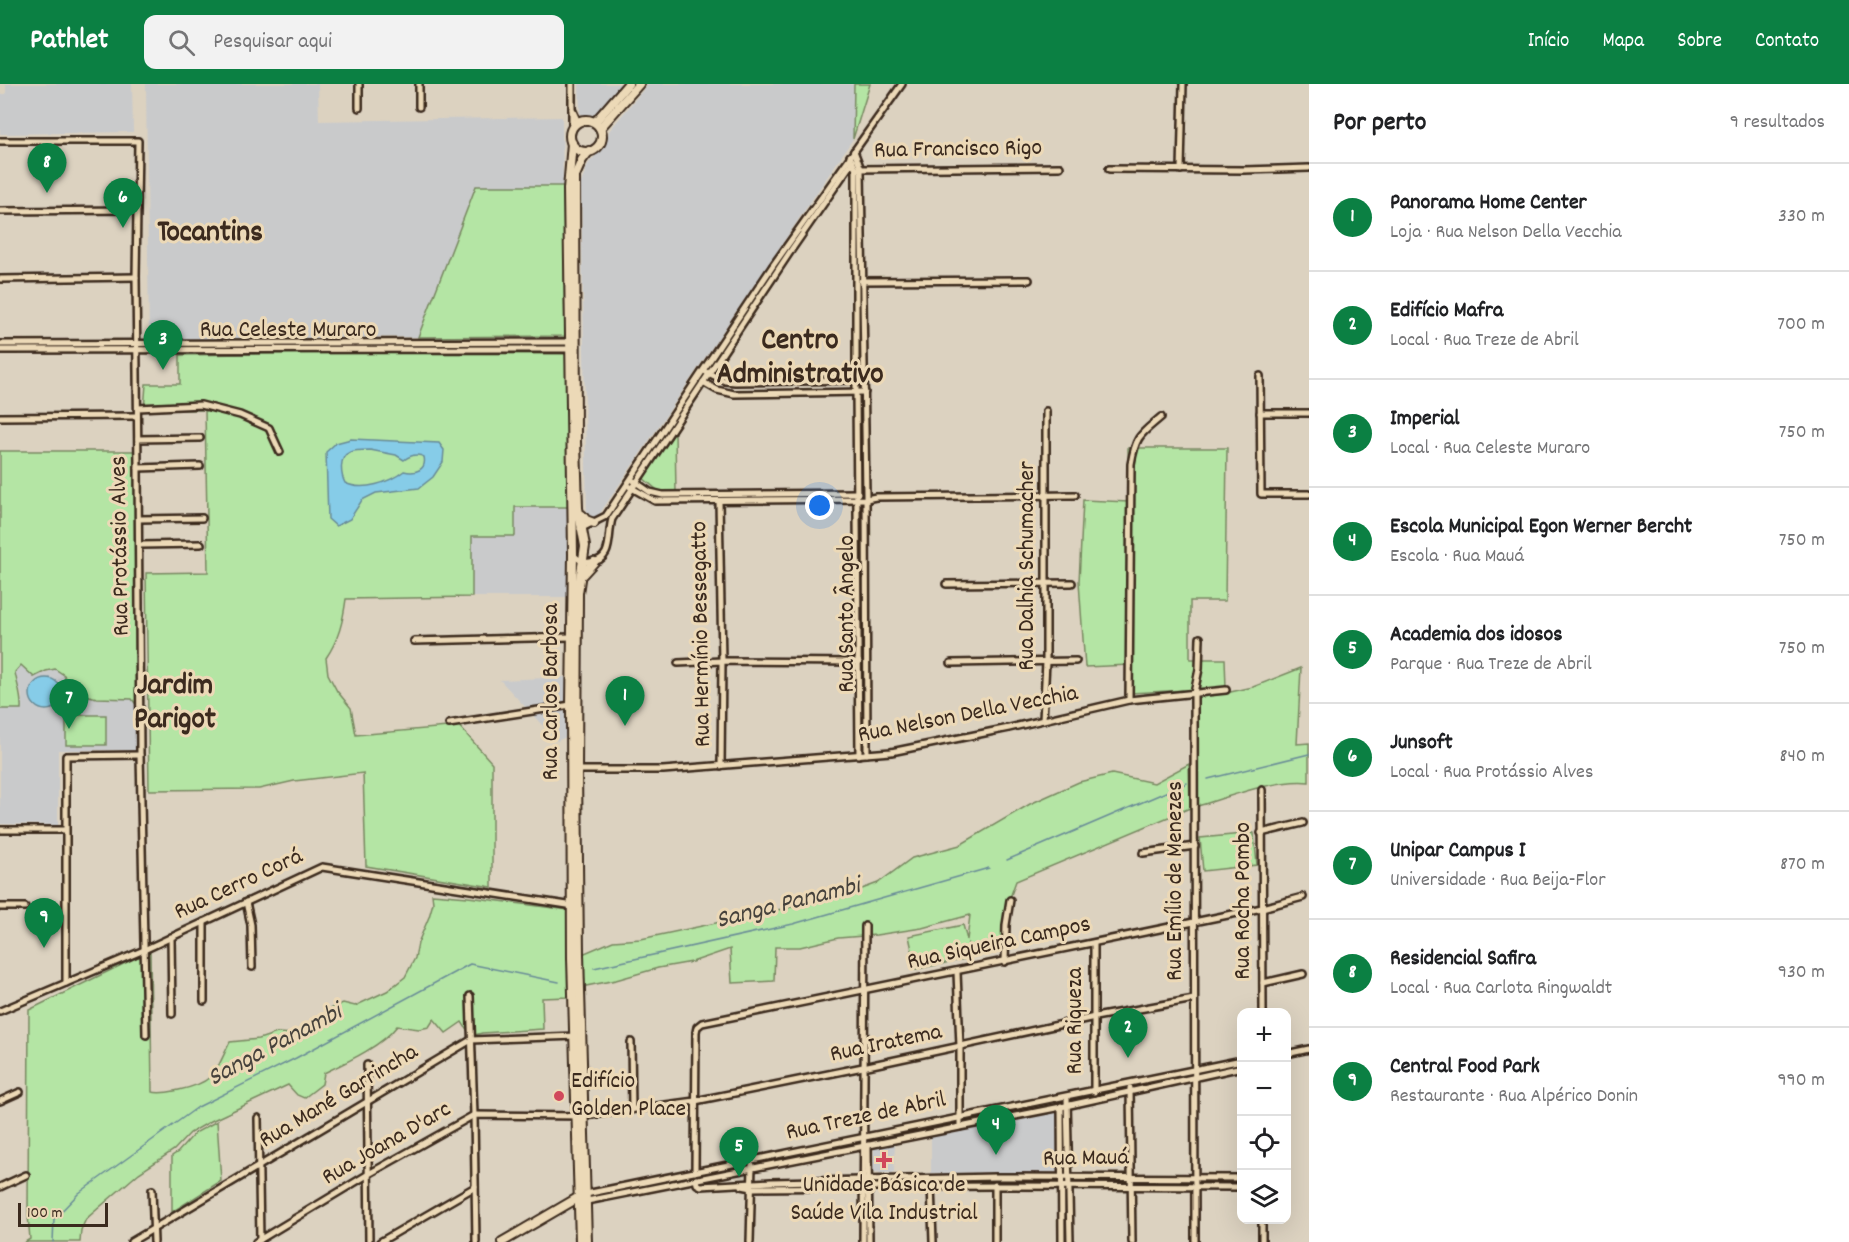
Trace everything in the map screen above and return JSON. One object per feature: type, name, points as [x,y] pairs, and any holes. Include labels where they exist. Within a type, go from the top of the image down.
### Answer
[{"type":"street","points":[[359,84],[359,108]]},
{"type":"street","points":[[419,84],[419,107]]},
{"type":"street","name":"Rua Carlos Barbosa","points":[[572,84],[572,143],[568,189],[574,442],[571,637],[574,770]]},
{"type":"street","name":"Rua Carlos Barbosa","points":[[597,125],[628,84]]},
{"type":"street","name":"Rua Carlos Barbosa","points":[[597,125],[639,84]]},
{"type":"street","points":[[580,578],[594,562],[606,553],[612,519],[632,489],[631,482],[696,378],[775,269],[902,84]]},
{"type":"street","points":[[1181,170],[1183,84]]},
{"type":"street","name":"Rua Carlos Barbosa","points":[[572,108],[578,122]]},
{"type":"street","points":[[572,130],[578,122],[590,120],[597,125]]},
{"type":"street","name":"Rua Carlos Barbosa","points":[[572,345],[575,176],[582,160],[601,142],[602,132],[597,125]]},
{"type":"street","name":"Rua Protássio Alves","points":[[0,141],[138,141],[136,277],[140,755],[146,1035]]},
{"type":"street","points":[[572,143],[579,150],[589,151]]},
{"type":"street","name":"Rua Santo Ângelo","points":[[853,156],[859,169],[856,380],[859,755]]},
{"type":"street","name":"Rua Francisco Rigo","points":[[859,169],[1060,167]]},
{"type":"street","points":[[1109,169],[1309,168]]},
{"type":"street","points":[[0,211],[137,210]]},
{"type":"street","points":[[573,537],[582,527],[606,516],[673,430],[775,269]]},
{"type":"street","points":[[0,279],[136,277]]},
{"type":"street","points":[[859,281],[1029,280]]},
{"type":"street","name":"Rua Santo Ângelo","points":[[859,281],[865,380],[867,754]]},
{"type":"street","name":"Rua Celeste Muraro","points":[[0,344],[41,347],[138,347],[269,342],[572,345]]},
{"type":"street","name":"Rua Celeste Muraro","points":[[0,350],[41,347]]},
{"type":"street","points":[[702,370],[725,381],[735,382],[865,380]]},
{"type":"street","points":[[1260,376],[1261,494],[1309,494]]},
{"type":"street","points":[[696,378],[717,390],[734,394],[865,392]]},
{"type":"street","points":[[138,408],[201,405],[240,415],[269,428],[280,452]]},
{"type":"street","name":"Rua Dalhia Schumacher","points":[[1043,720],[1046,662],[1046,411]]},
{"type":"street","points":[[1260,413],[1309,413]]},
{"type":"street","points":[[0,417],[137,416]]},
{"type":"street","points":[[1129,700],[1131,464],[1134,447],[1140,434],[1161,417]]},
{"type":"street","points":[[138,439],[200,438]]},
{"type":"street","name":"Rua Carlos Barbosa","points":[[574,442],[578,508],[584,537],[584,562],[578,593],[574,770],[580,1242]]},
{"type":"street","points":[[138,468],[200,466]]},
{"type":"street","points":[[631,482],[650,492],[663,495],[866,497],[1075,495]]},
{"type":"street","points":[[632,489],[655,501],[857,496]]},
{"type":"street","name":"Rua Hermínio Bessegatto","points":[[719,501],[721,766]]},
{"type":"street","points":[[578,508],[584,518],[594,523]]},
{"type":"street","points":[[139,519],[202,518]]},
{"type":"street","points":[[140,544],[201,544]]},
{"type":"street","points":[[573,554],[584,562],[594,562]]},
{"type":"street","points":[[946,584],[1072,583]]},
{"type":"street","points":[[414,641],[571,637]]},
{"type":"street","name":"Rua Emílio de Menezes","points":[[1195,1242],[1194,693],[1199,669],[1200,638]]},
{"type":"street","points":[[678,663],[722,661],[866,663]]},
{"type":"street","points":[[951,663],[1076,661]]},
{"type":"street","name":"Rua Nelson Della Vecchia","points":[[574,770],[663,770],[891,752],[1129,700],[1226,690]]},
{"type":"street","points":[[449,724],[571,705]]},
{"type":"street","points":[[66,983],[66,756],[140,755]]},
{"type":"street","name":"Rua Rocha Pombo","points":[[1262,790],[1263,1008]]},
{"type":"street","points":[[1261,833],[1303,823]]},
{"type":"street","points":[[0,830],[65,830]]},
{"type":"street","points":[[1143,853],[1194,846]]},
{"type":"street","name":"Rua Cerro Corá","points":[[0,1011],[144,950],[322,867],[575,906]]},
{"type":"street","name":"Rua Siqueira Campos","points":[[695,1101],[696,1032],[697,1026],[702,1023],[1005,962],[1262,908],[1304,897]]},
{"type":"street","points":[[1005,962],[1006,925],[1010,900]]},
{"type":"street","points":[[246,902],[251,925],[252,967]]},
{"type":"street","points":[[0,907],[25,908]]},
{"type":"street","points":[[204,922],[204,1000]]},
{"type":"street","points":[[865,926],[863,1067],[869,1242]]},
{"type":"street","points":[[171,937],[172,1014]]},
{"type":"street","name":"Rua Riqueza","points":[[1094,943],[1095,1099]]},
{"type":"street","points":[[957,972],[960,1127]]},
{"type":"street","points":[[1263,983],[1303,974]]},
{"type":"street","points":[[470,996],[476,1242]]},
{"type":"street","name":"Rua Iratema","points":[[580,1116],[695,1101],[1095,1017],[1194,999]]},
{"type":"street","name":"Rua Mané Garrincha","points":[[131,1242],[471,1040],[577,1036]]},
{"type":"street","points":[[631,1042],[632,1109]]},
{"type":"street","points":[[1291,1053],[1309,1049]]},
{"type":"street","name":"Rua Treze de Abril","points":[[580,1199],[696,1179],[1068,1106],[1130,1087],[1237,1061]]},
{"type":"street","points":[[367,1065],[369,1242]]},
{"type":"street","name":"Rua Treze de Abril","points":[[502,1242],[580,1199],[695,1172],[959,1117],[1094,1091],[1195,1077],[1237,1068]]},
{"type":"street","points":[[1130,1087],[1132,1242]]},
{"type":"street","points":[[0,1101],[20,1092]]},
{"type":"street","points":[[1067,1097],[1070,1242]]},
{"type":"street","points":[[1060,1098],[1062,1242]]},
{"type":"street","points":[[695,1101],[695,1172]]},
{"type":"street","name":"Rua Joana D'arc","points":[[259,1241],[367,1175],[474,1115],[580,1116]]},
{"type":"street","points":[[258,1118],[259,1241]]},
{"type":"street","points":[[750,1242],[751,1160]]},
{"type":"street","points":[[0,1187],[26,1175]]},
{"type":"street","points":[[995,1178],[995,1242]]},
{"type":"street","name":"Rua Mauá","points":[[696,1179],[697,1184],[702,1186],[995,1178],[1237,1178]]},
{"type":"street","points":[[930,1179],[933,1242]]},
{"type":"street","points":[[866,1183],[931,1186],[1237,1187]]},
{"type":"street","points":[[863,1242],[866,1183]]},
{"type":"street","points":[[380,1242],[475,1187]]},
{"type":"street","points":[[152,1190],[154,1242]]},
{"type":"street","name":"Rua Carlos Barbosa","points":[[580,1199],[587,1242]]},
{"type":"street","points":[[1262,1224],[1262,1242]]},
{"type":"shaded area","points":[[6,84],[132,84],[133,132],[0,134],[0,94],[6,94]]},
{"type":"shaded area","points":[[146,84],[318,84],[319,121],[562,117],[563,186],[476,186],[418,337],[149,339]]},
{"type":"shaded area","points":[[579,84],[624,84],[597,115],[591,117],[580,113]]},
{"type":"shaded area","points":[[648,84],[854,84],[853,139],[594,522],[587,517],[581,183],[588,164],[606,144],[609,131]]},
{"type":"shaded area","points":[[515,507],[568,507],[568,597],[472,597],[472,536],[515,536]]},
{"type":"shaded area","points":[[21,665],[34,677],[55,669],[64,675],[121,698],[132,699],[137,706],[138,750],[58,750],[58,825],[0,824],[0,709],[21,709],[22,695],[17,685],[15,672]]},
{"type":"shaded area","points":[[569,677],[568,736],[557,741],[500,680]]},
{"type":"shaded area","points":[[1060,1112],[1060,1172],[931,1173],[931,1137]]},
{"type":"shaded area","name":"Unidade Básica de Saúde Vila Industrial","points":[[895,1143],[894,1173],[873,1173],[874,1148]]},
{"type":"green space","points":[[854,84],[870,84],[853,139]]},
{"type":"green space","points":[[476,186],[563,186],[565,336],[418,337]]},
{"type":"green space","points":[[567,354],[568,507],[515,507],[515,536],[472,536],[472,597],[346,599],[340,630],[326,658],[328,674],[337,691],[351,708],[356,735],[459,726],[492,763],[492,887],[366,866],[363,773],[294,781],[259,789],[149,790],[146,573],[208,572],[205,410],[144,410],[146,384],[180,384],[180,355]]},
{"type":"green space","points":[[675,432],[676,493],[662,494],[643,478]]},
{"type":"green space","points":[[1128,448],[1227,448],[1225,601],[1190,601],[1190,659],[1225,659],[1226,688],[1130,693],[1130,665],[1085,667],[1079,582],[1083,500],[1129,502]]},
{"type":"green space","points":[[0,451],[135,451],[137,706],[132,699],[97,698],[69,691],[64,675],[55,669],[34,677],[21,665],[15,672],[21,709],[0,709]]},
{"type":"green space","points":[[1301,668],[1297,744],[1309,743],[1309,782],[1269,785],[1198,806],[1197,695],[1226,693],[1253,687]]},
{"type":"green space","points":[[66,715],[106,715],[106,745],[66,745]]},
{"type":"green space","points":[[1189,764],[1190,808],[1016,881],[1007,906],[1001,945],[993,953],[975,952],[968,944],[970,958],[916,969],[909,936],[963,925],[967,940],[970,915],[922,928],[838,938],[800,947],[775,947],[774,981],[732,983],[730,949],[692,962],[581,987],[580,955],[613,941],[641,939],[843,896],[878,883],[912,858],[960,845],[1030,804],[1079,782],[1112,774],[1154,783]]},
{"type":"green space","points":[[1254,833],[1257,865],[1203,871],[1200,838]]},
{"type":"green space","points":[[432,894],[569,910],[569,997],[542,998],[543,1029],[482,1033],[471,1036],[462,1022],[446,1033],[434,1019],[429,1027],[419,1029],[397,1026],[373,1047],[324,1073],[322,1084],[304,1098],[297,1095],[288,1085],[190,1133],[174,1150],[139,1173],[86,1219],[81,1230],[80,1242],[25,1242],[30,1239],[28,1215],[29,1010],[150,951],[152,1092],[159,1093],[191,1087],[213,1074],[230,1042],[259,1039],[277,1033],[297,1034],[312,1030],[331,1008],[343,1003],[355,1006],[387,991],[405,977],[415,958],[418,943],[429,917],[433,903]]},
{"type":"green space","points":[[217,1121],[221,1181],[172,1212],[172,1156],[195,1133]]},
{"type":"water","points":[[351,439],[439,443],[444,450],[443,462],[433,477],[419,488],[376,493],[362,500],[350,519],[336,526],[328,519],[326,452],[336,443]],"holes":[[[357,450],[370,450],[396,455],[404,460],[419,455],[424,457],[424,465],[419,470],[404,471],[391,479],[368,486],[352,486],[345,483],[342,475],[342,462],[346,454]]]},
{"type":"water","points":[[46,678],[58,682],[62,694],[58,706],[46,710],[34,706],[30,694],[34,682]]},
{"type":"waterway","name":"Sanga Panambi","points":[[1208,779],[1309,754]]},
{"type":"waterway","name":"Sanga Panambi","points":[[1007,860],[1187,783]]},
{"type":"waterway","name":"Sanga Panambi","points":[[594,968],[793,924],[989,868]]},
{"type":"waterway","name":"Sanga Panambi","points":[[53,1242],[54,1219],[79,1193],[198,1107],[296,1058],[470,964],[559,982]]},
{"type":"place","name":"Residencial Safira","points":[[47,193]]},
{"type":"place","name":"Junsoft","points":[[123,228]]},
{"type":"place","name":"Imperial","points":[[163,370]]},
{"type":"place","name":"Panorama Home Center","points":[[625,726]]},
{"type":"place","name":"Unipar Campus I","points":[[69,729]]},
{"type":"place","name":"Central Food Park","points":[[44,948]]},
{"type":"place","name":"Edifício Mafra","points":[[1128,1058]]},
{"type":"place","name":"Edifício Golden Place","points":[[559,1096]]},
{"type":"place","name":"Escola Municipal Egon Werner Bercht","points":[[996,1155]]},
{"type":"place","name":"Unidade Básica de Saúde Vila Industrial","points":[[884,1160]]},
{"type":"place","name":"Academia dos idosos","points":[[739,1177]]},
{"type":"district","name":"Tocantins","points":[[210,234]]},
{"type":"district","name":"Centro Administrativo","points":[[800,359]]},
{"type":"district","name":"Jardim Parigot","points":[[175,704]]}]
